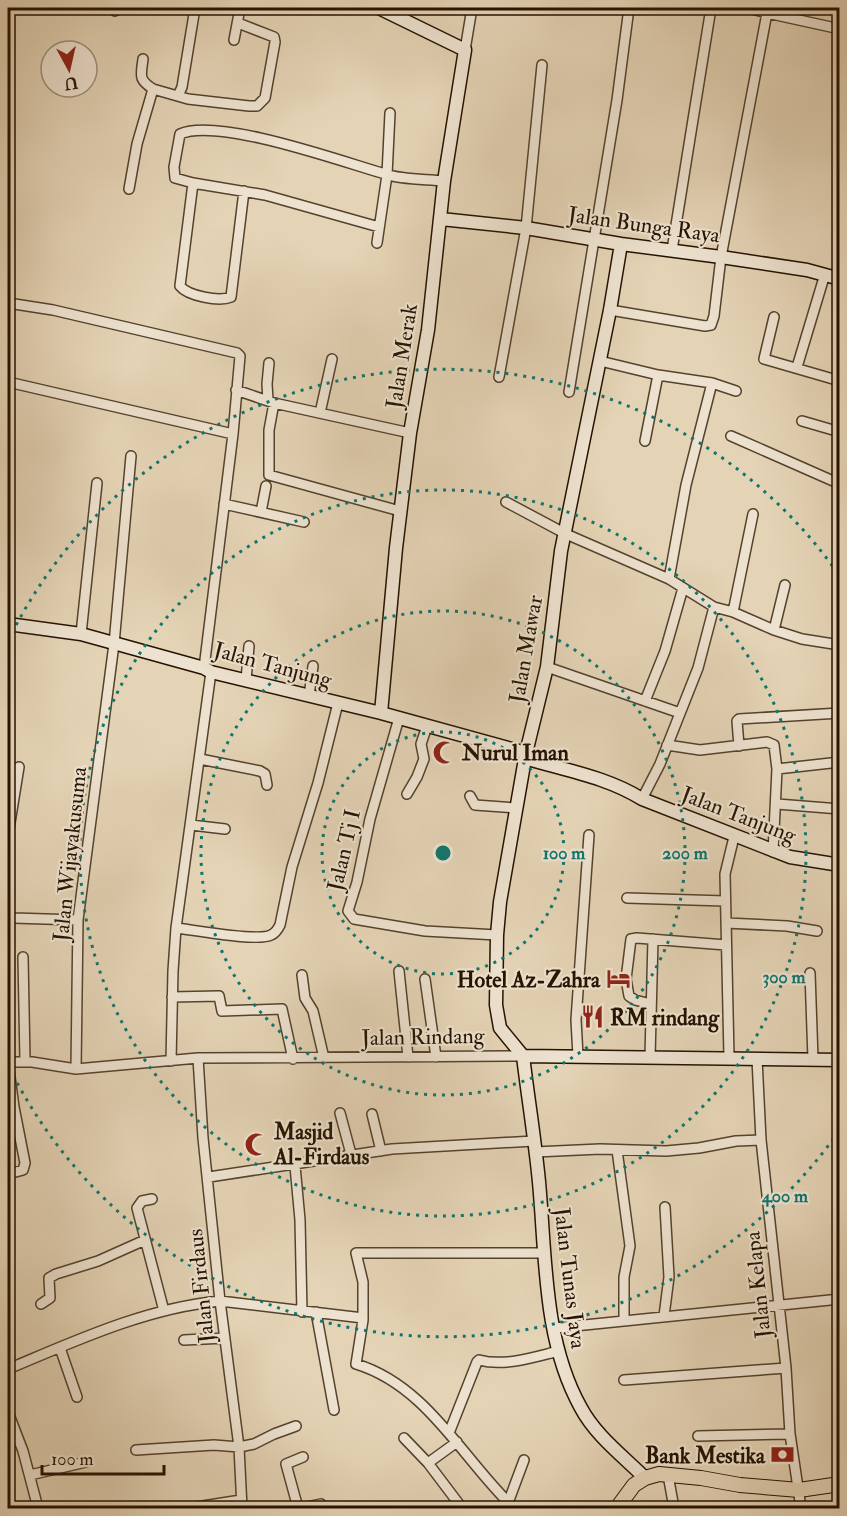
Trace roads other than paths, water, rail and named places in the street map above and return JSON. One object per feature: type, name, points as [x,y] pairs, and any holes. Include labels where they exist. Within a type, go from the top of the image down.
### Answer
[{"type":"main road","points":[[617,1509],[634,1485],[645,1478],[659,1474],[799,1490],[840,1484]]},
{"type":"street","points":[[178,96],[182,87],[195,8]]},
{"type":"street","points":[[234,40],[240,8]]},
{"type":"street","points":[[379,8],[465,50]]},
{"type":"street","name":"Jalan Merak","points":[[381,713],[400,511],[410,433],[428,330],[444,181],[472,8]]},
{"type":"street","points":[[569,392],[617,100],[629,8]]},
{"type":"street","points":[[672,250],[711,8]]},
{"type":"street","points":[[749,8],[840,29]]},
{"type":"street","points":[[610,310],[709,326],[714,316],[721,257],[767,13]]},
{"type":"street","points":[[143,59],[141,76],[143,82],[153,89],[178,96],[257,106],[265,98],[274,37],[264,31],[238,23]]},
{"type":"street","points":[[499,377],[526,228],[543,64]]},
{"type":"street","points":[[129,189],[137,144],[153,89]]},
{"type":"street","points":[[377,243],[387,175],[390,112]]},
{"type":"street","points":[[379,227],[310,206],[244,191],[193,183],[175,177],[180,134],[189,130],[221,131],[266,140],[387,175],[444,181]]},
{"type":"street","points":[[193,183],[180,286],[186,293],[224,300],[231,297],[244,191]]},
{"type":"street","name":"Jalan Bunga Raya","points":[[441,219],[526,228],[621,244],[721,257],[825,274],[840,279]]},
{"type":"street","name":"Jalan Mawar","points":[[523,1056],[500,1028],[496,1005],[497,935],[525,756],[547,667],[561,551],[610,310],[621,244]]},
{"type":"street","points":[[797,367],[825,274]]},
{"type":"street","points":[[8,303],[53,309],[237,353],[240,360],[200,759],[176,928],[171,1061]]},
{"type":"street","points":[[774,317],[764,359],[840,381]]},
{"type":"street","points":[[320,413],[332,359]]},
{"type":"street","points":[[600,361],[658,375],[712,383],[736,391]]},
{"type":"street","points":[[269,363],[267,384],[271,401],[268,430],[268,475],[400,511]]},
{"type":"street","points":[[645,441],[658,375]]},
{"type":"street","points":[[8,382],[233,434]]},
{"type":"street","points":[[669,579],[686,484],[712,383]]},
{"type":"street","points":[[236,390],[271,401],[410,433]]},
{"type":"street","points":[[802,421],[840,432]]},
{"type":"street","points":[[731,436],[840,484]]},
{"type":"street","name":"Jalan Wijayakusuma","points":[[76,1069],[78,920],[114,644],[131,456]]},
{"type":"street","points":[[81,634],[97,483]]},
{"type":"street","points":[[261,512],[266,486]]},
{"type":"street","points":[[506,502],[566,534],[669,579],[714,607],[802,639],[840,645]]},
{"type":"street","points":[[224,504],[304,522]]},
{"type":"street","points":[[733,612],[753,514]]},
{"type":"street","points":[[774,630],[785,585]]},
{"type":"street","points":[[645,700],[665,651],[683,588]]},
{"type":"street","points":[[642,799],[699,668],[714,607]]},
{"type":"street","name":"Jalan Tanjung","points":[[8,624],[81,634],[208,670],[427,726],[602,780],[628,790],[642,799],[773,852],[840,865]]},
{"type":"street","points":[[246,680],[249,646]]},
{"type":"street","points":[[309,696],[313,666]]},
{"type":"street","points":[[547,667],[680,713]]},
{"type":"street","points":[[176,928],[242,936],[269,937],[276,932],[280,925],[292,867],[318,783],[338,703]]},
{"type":"street","points":[[739,746],[737,724],[739,719],[840,713]]},
{"type":"street","name":"Jalan Tj I","points":[[399,718],[370,819],[357,882],[348,911],[354,919],[425,931],[497,935]]},
{"type":"street","points":[[407,794],[424,759],[421,744],[427,726]]},
{"type":"street","points":[[667,745],[700,750],[767,742],[774,744],[777,804],[773,852]]},
{"type":"street","points":[[200,759],[260,771],[265,774],[267,785]]},
{"type":"street","points":[[777,769],[840,762]]},
{"type":"street","points":[[8,835],[19,767]]},
{"type":"street","points":[[470,796],[475,805],[516,808]]},
{"type":"street","points":[[777,804],[840,809]]},
{"type":"street","points":[[190,825],[225,829]]},
{"type":"street","points":[[578,1056],[576,1020],[589,835]]},
{"type":"street","points":[[729,1057],[725,874],[734,837]]},
{"type":"street","points":[[627,898],[725,901]]},
{"type":"street","points":[[8,913],[13,918],[78,920]]},
{"type":"street","points":[[726,923],[787,926],[817,931]]},
{"type":"street","points":[[651,1004],[628,996],[626,979],[631,939],[726,945]]},
{"type":"street","points":[[651,1056],[653,939]]},
{"type":"street","points":[[23,957],[25,1061]]},
{"type":"street","points":[[399,970],[408,1057]]},
{"type":"street","points":[[810,973],[813,1059]]},
{"type":"street","points":[[302,975],[305,998],[313,1011],[324,1058]]},
{"type":"street","points":[[425,979],[436,1057]]},
{"type":"street","points":[[172,997],[219,996],[222,1011],[282,1009],[293,1059]]},
{"type":"street","name":"Jalan Tunas Jaya","points":[[523,1056],[535,1146],[543,1254],[562,1365],[581,1409],[599,1434],[645,1478]]},
{"type":"street","name":"Jalan Rindang","points":[[8,1062],[25,1061],[76,1069],[198,1058],[651,1056],[840,1060]]},
{"type":"street","name":"Jalan Firdaus","points":[[198,1058],[203,1138],[220,1301],[239,1447],[241,1504]]},
{"type":"street","name":"Jalan Kelapa","points":[[757,1059],[760,1140],[786,1368],[790,1434],[801,1509]]},
{"type":"street","points":[[8,1062],[25,1163],[23,1170],[8,1174]]},
{"type":"street","points":[[340,1113],[351,1155]]},
{"type":"street","points":[[372,1114],[381,1150]]},
{"type":"street","points":[[208,1178],[295,1166],[381,1150],[535,1146],[666,1151],[760,1140]]},
{"type":"street","points":[[617,1150],[630,1246],[624,1277],[624,1320]]},
{"type":"street","points":[[295,1166],[300,1220],[302,1312]]},
{"type":"street","points":[[152,1199],[142,1201],[137,1208],[164,1311]]},
{"type":"street","points":[[664,1316],[669,1276],[665,1207]]},
{"type":"street","points":[[41,1304],[51,1295],[49,1278],[98,1261],[145,1240]]},
{"type":"street","points":[[511,1506],[449,1433],[392,1379],[356,1364],[363,1318],[363,1282],[356,1253],[543,1254]]},
{"type":"street","points":[[555,1328],[840,1299]]},
{"type":"street","points":[[8,1369],[60,1347],[175,1307],[220,1301],[363,1318]]},
{"type":"street","points":[[316,1312],[334,1410]]},
{"type":"street","points":[[184,1340],[225,1338]]},
{"type":"street","points":[[60,1347],[77,1397]]},
{"type":"street","points":[[449,1433],[479,1360],[489,1363],[512,1362],[559,1351]]},
{"type":"street","points":[[624,1380],[786,1368]]},
{"type":"street","points":[[8,1412],[23,1450],[38,1509]]},
{"type":"street","points":[[136,1450],[214,1445],[239,1447],[254,1444],[296,1426]]},
{"type":"street","points":[[698,1436],[790,1434]]},
{"type":"street","points":[[404,1438],[428,1463],[462,1509]]},
{"type":"street","points":[[428,1463],[457,1442]]},
{"type":"street","points":[[298,1509],[286,1464],[303,1457]]},
{"type":"street","points":[[511,1506],[524,1460]]},
{"type":"street","points":[[30,1475],[86,1462]]},
{"type":"street","points":[[668,1475],[674,1509]]},
{"type":"street","points":[[190,1509],[241,1504]]},
{"type":"street","points":[[302,1509],[321,1504]]},
{"type":"place","name":"Nurul Iman","points":[[444,752]]},
{"type":"place","name":"Hotel Az-Zahra","points":[[618,979]]},
{"type":"place","name":"RM rindang","points":[[592,1017]]},
{"type":"place","name":"Masjid Al-Firdaus","points":[[256,1144]]},
{"type":"place","name":"Bank Mestika","points":[[783,1455]]}]
